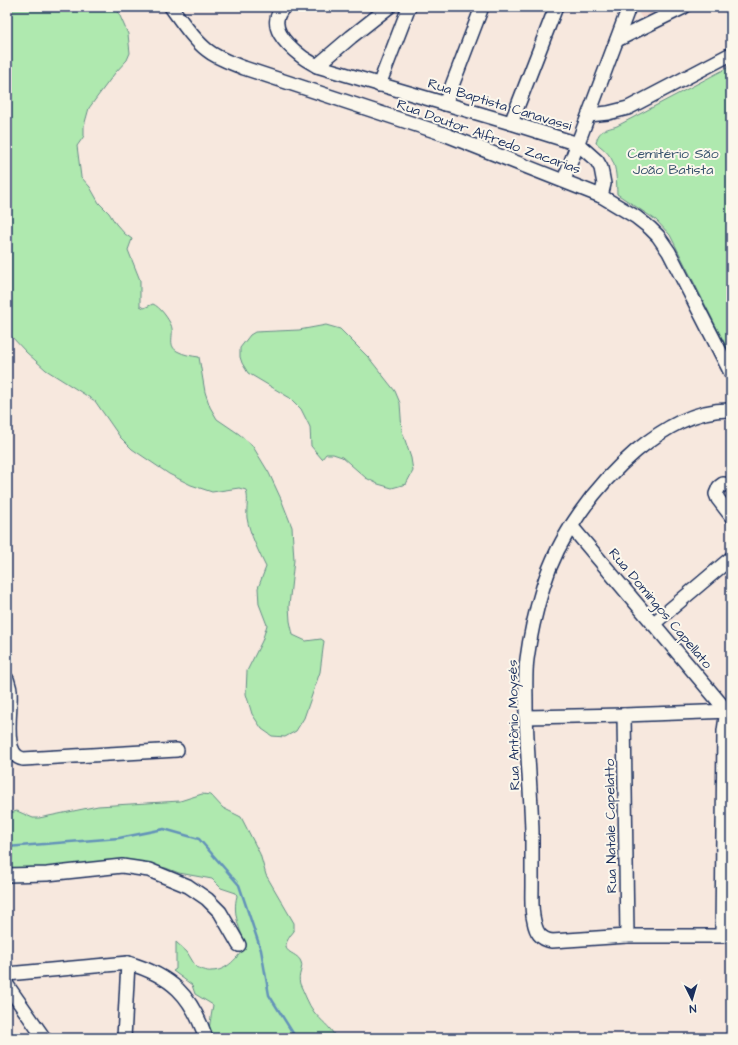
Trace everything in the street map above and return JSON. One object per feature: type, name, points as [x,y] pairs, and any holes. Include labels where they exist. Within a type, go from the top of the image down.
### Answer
[{"type":"street","name":"Rua Doutor Alfredo Zacarias","points":[[171,7],[196,39],[220,58],[244,68],[444,134],[564,180],[601,196],[636,217],[658,236],[669,252],[731,373]]},
{"type":"street","name":"Rua Baptista Canavassi","points":[[284,7],[277,18],[278,32],[302,57],[317,66],[578,144],[629,7]]},
{"type":"street","points":[[317,66],[361,28],[389,7]]},
{"type":"street","points":[[379,85],[409,7]]},
{"type":"street","points":[[445,104],[482,7]]},
{"type":"street","points":[[511,123],[556,7]]},
{"type":"street","points":[[617,40],[684,7]]},
{"type":"street","points":[[589,115],[608,113],[628,108],[731,54]]},
{"type":"street","points":[[564,180],[578,144],[593,157],[601,168],[604,184],[601,196]]},
{"type":"street","name":"Rua Antônio Moysés","points":[[627,936],[546,940],[537,932],[534,922],[532,906],[532,832],[526,717],[527,660],[537,606],[543,585],[556,554],[571,526],[594,494],[627,459],[646,442],[689,417],[731,410]]},
{"type":"street","points":[[731,485],[723,484],[719,487],[716,494],[731,516]]},
{"type":"street","name":"Rua Domingos Capellato","points":[[571,526],[709,691],[730,711]]},
{"type":"street","points":[[653,624],[731,558]]},
{"type":"street","points":[[7,679],[10,690],[10,743],[13,754],[18,758],[23,759],[177,750]]},
{"type":"street","points":[[526,717],[712,713],[730,711],[724,731],[726,936],[627,936]]},
{"type":"street","name":"Rua Natale Capelatto","points":[[624,715],[627,936]]},
{"type":"street","points":[[7,875],[47,874],[122,866],[149,870],[188,886],[207,899],[220,912],[240,945]]},
{"type":"street","points":[[124,1038],[128,963]]},
{"type":"street","points":[[7,974],[128,963],[152,971],[172,983],[183,994],[193,1009],[206,1038]]},
{"type":"street","points":[[7,985],[44,1038]]},
{"type":"shaded area","points":[[642,7],[675,7],[655,18],[643,19],[639,14]]},
{"type":"green space","points":[[7,7],[116,7],[128,34],[130,53],[127,60],[115,73],[89,108],[84,126],[84,136],[77,146],[81,177],[90,187],[99,203],[109,213],[116,224],[132,239],[128,250],[140,280],[140,306],[144,308],[153,304],[166,316],[172,328],[172,346],[174,349],[188,355],[199,357],[205,392],[210,407],[217,419],[252,445],[269,473],[292,527],[294,560],[289,606],[293,635],[306,641],[321,639],[324,641],[320,672],[304,718],[296,731],[285,737],[272,736],[262,729],[252,714],[246,694],[247,671],[262,641],[267,625],[259,604],[258,588],[266,567],[248,524],[246,490],[239,488],[212,492],[191,485],[169,474],[132,449],[120,437],[95,401],[46,370],[11,336],[7,328]]},
{"type":"green space","name":"Cemitério São João Batista","points":[[731,66],[731,356],[670,235],[656,220],[617,194],[615,171],[612,159],[603,148],[596,143],[599,135],[606,129],[617,126]]},
{"type":"green space","points":[[326,325],[340,329],[369,358],[395,391],[400,403],[402,431],[411,458],[413,471],[406,484],[392,488],[378,484],[366,478],[342,457],[333,454],[326,454],[322,459],[311,446],[310,427],[301,409],[290,398],[248,373],[242,363],[240,348],[250,335],[255,332],[299,330]]},
{"type":"green space","points":[[202,794],[211,795],[223,808],[241,817],[260,854],[266,875],[294,923],[294,931],[288,939],[286,948],[299,958],[302,964],[299,978],[300,984],[312,1009],[331,1030],[336,1038],[212,1038],[209,1029],[213,1005],[195,994],[192,985],[173,971],[176,969],[176,942],[187,952],[196,967],[209,971],[222,969],[232,963],[246,946],[236,915],[236,893],[221,888],[212,879],[179,873],[166,868],[146,865],[138,861],[103,863],[50,870],[7,871],[7,814],[17,811],[33,818],[39,818],[98,806],[180,801]]},
{"type":"waterway","points":[[7,847],[119,838],[164,829],[199,839],[239,885],[261,950],[269,995],[296,1038]]}]
